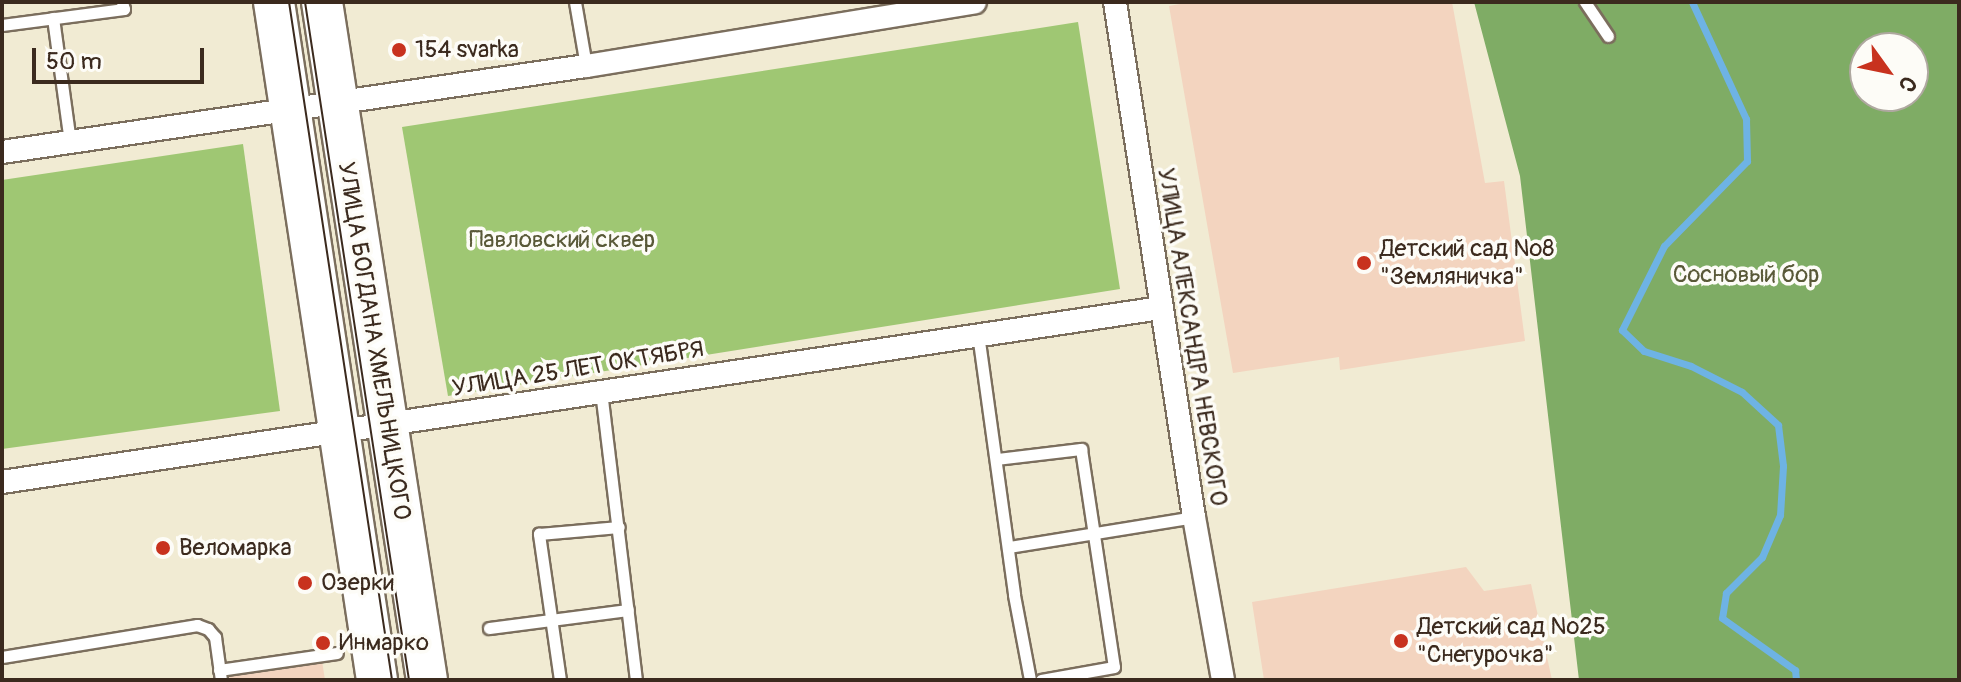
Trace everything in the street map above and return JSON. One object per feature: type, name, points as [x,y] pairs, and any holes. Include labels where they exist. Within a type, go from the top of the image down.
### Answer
[{"type":"highway","name":"УЛИЦА БОГДАНА ХМЕЛЬНИЦКОГО","points":[[274,2],[377,680]]},
{"type":"highway","name":"УЛИЦА БОГДАНА ХМЕЛЬНИЦКОГО","points":[[322,2],[427,680]]},
{"type":"street","points":[[2,152],[586,66],[863,12],[975,2]]},
{"type":"street","name":"УЛИЦА АЛЕКСАНДРА НЕВСКОГО","points":[[1115,2],[1194,517],[1223,680]]},
{"type":"street","name":"УЛИЦА 25 ЛЕТ ОКТЯБРЯ","points":[[2,482],[978,333],[1161,308]]},
{"type":"lane","points":[[2,25],[124,9],[122,2]]},
{"type":"lane","points":[[575,2],[586,66]]},
{"type":"lane","points":[[1585,2],[1608,36]]},
{"type":"lane","points":[[53,18],[70,142]]},
{"type":"lane","points":[[978,333],[1030,680]]},
{"type":"lane","points":[[601,391],[636,680]]},
{"type":"lane","points":[[997,459],[1081,449],[1114,667],[1041,680]]},
{"type":"lane","points":[[1009,547],[1194,517]]},
{"type":"lane","points":[[560,680],[539,534],[619,527]]},
{"type":"lane","points":[[489,628],[628,610]]},
{"type":"lane","points":[[2,657],[197,625],[208,629],[215,637],[220,675],[337,653]]},
{"type":"shaded area","name":"Детский сад №8 \"Земляничка\"","points":[[1191,2],[1452,2],[1485,183],[1504,181],[1525,341],[1340,370],[1339,357],[1233,373],[1169,6]]},
{"type":"shaded area","name":"Детский сад №25 \"Снегурочка\"","points":[[1466,567],[1484,591],[1531,584],[1552,680],[1264,680],[1252,602]]},
{"type":"shaded area","points":[[322,661],[325,680],[228,680],[227,675]]},
{"type":"green space","name":"Сосновый бор","points":[[1474,2],[1959,2],[1959,680],[1579,680],[1520,176]]},
{"type":"green space","name":"Павловский сквер","points":[[1078,22],[1120,289],[448,396],[402,127]]},
{"type":"green space","points":[[243,144],[280,411],[2,449],[2,180]]},
{"type":"waterway","points":[[1692,2],[1746,119],[1747,161],[1664,246],[1622,330],[1644,351],[1691,366],[1742,392],[1778,425],[1783,466],[1780,515],[1762,557],[1726,593],[1722,618],[1795,670],[1796,680]]},
{"type":"tram line","points":[[289,2],[392,680]]},
{"type":"tram line","points":[[305,2],[409,680]]},
{"type":"place","name":"154 svarka","points":[[399,50]]},
{"type":"place","name":"Детский сад №8 \"Земляничка\"","points":[[1364,263]]},
{"type":"place","name":"Веломарка","points":[[163,548]]},
{"type":"place","name":"Озерки","points":[[305,583]]},
{"type":"place","name":"Детский сад №25 \"Снегурочка\"","points":[[1401,641]]},
{"type":"place","name":"Инмарко","points":[[323,643]]}]
